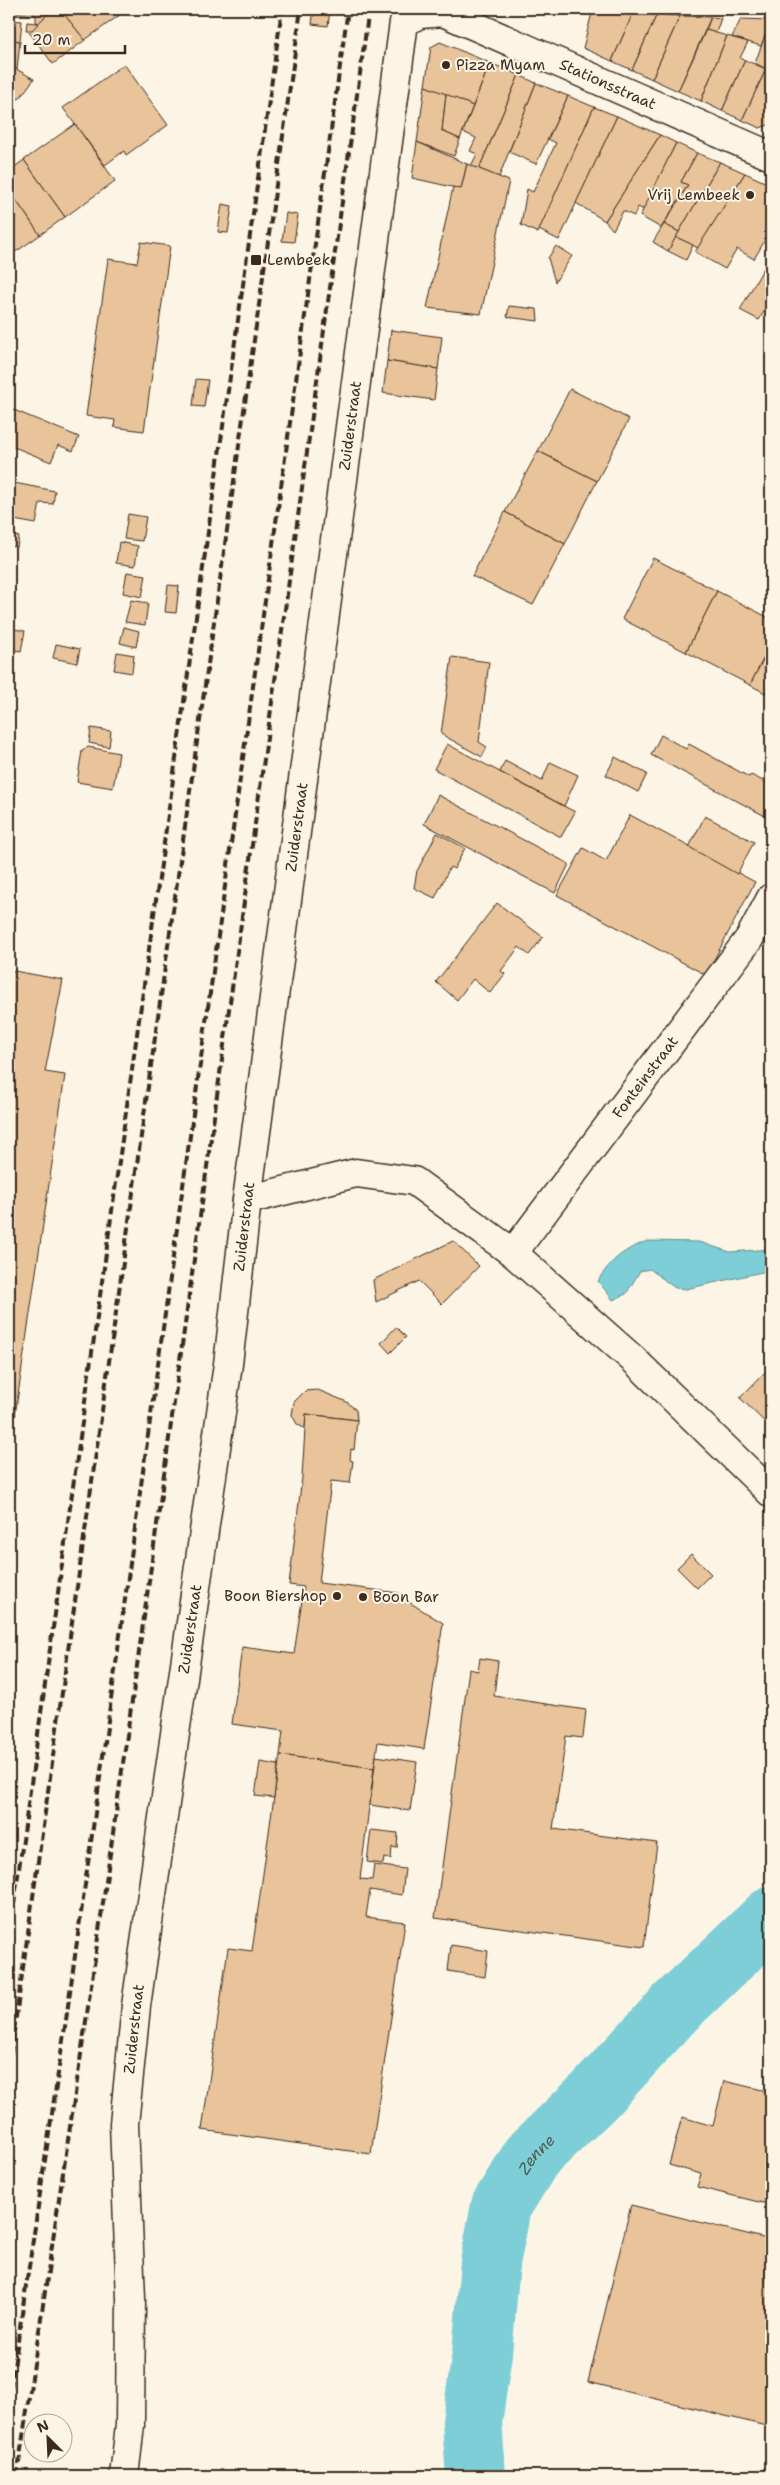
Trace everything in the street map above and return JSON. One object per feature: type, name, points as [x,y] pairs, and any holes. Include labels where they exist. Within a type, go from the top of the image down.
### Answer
[{"type":"street","name":"Stationsstraat","points":[[443,12],[771,156]]},
{"type":"street","name":"Zuiderstraat","points":[[124,2476],[130,2425],[131,2309],[124,2124],[136,2006],[228,1364],[247,1200],[404,22],[420,14],[443,12]]},
{"type":"street","name":"Fonteinstraat","points":[[514,1253],[749,939],[771,898]]},
{"type":"street","points":[[247,1200],[356,1173],[414,1181],[514,1253],[634,1360],[771,1493]]},
{"type":"water","points":[[648,1241],[699,1242],[730,1252],[771,1249],[771,1273],[762,1272],[686,1289],[675,1288],[650,1269],[640,1271],[626,1294],[613,1300],[598,1281],[619,1256]]},
{"type":"building","points":[[9,9],[53,9],[39,23],[36,23],[36,15],[9,12]]},
{"type":"building","points":[[53,9],[60,9],[85,40],[53,64],[29,32]]},
{"type":"building","points":[[61,9],[71,9],[64,14]]},
{"type":"building","points":[[71,9],[128,9],[85,40],[64,14]]},
{"type":"building","points":[[314,9],[330,9],[328,26],[312,24]]},
{"type":"building","points":[[593,9],[634,11],[612,61],[583,48]]},
{"type":"building","points":[[634,11],[657,14],[632,70],[612,61]]},
{"type":"building","points":[[657,14],[680,16],[652,79],[632,70]]},
{"type":"building","points":[[680,16],[711,17],[678,91],[652,79]]},
{"type":"building","points":[[711,17],[721,18],[716,33],[706,30]]},
{"type":"building","points":[[741,19],[771,20],[761,46],[732,37]]},
{"type":"building","points":[[9,20],[22,21],[20,41],[9,40]]},
{"type":"building","points":[[771,20],[771,124],[760,128],[742,120],[766,69],[755,63]]},
{"type":"building","points":[[27,22],[39,23],[32,30],[26,30]]},
{"type":"building","points":[[706,30],[727,36],[701,101],[678,91]]},
{"type":"building","points":[[727,36],[748,42],[740,58],[745,60],[722,111],[701,101]]},
{"type":"building","points":[[9,40],[20,41],[17,70],[9,65]]},
{"type":"building","points":[[440,42],[490,63],[473,106],[425,86],[431,47]]},
{"type":"building","points":[[745,60],[766,69],[742,120],[722,111]]},
{"type":"building","points":[[490,63],[519,75],[479,169],[471,166],[477,154],[470,151],[476,138],[463,132]]},
{"type":"building","points":[[124,64],[168,125],[126,155],[124,151],[105,165],[63,108]]},
{"type":"building","points":[[9,65],[34,79],[19,99],[9,95]]},
{"type":"building","points":[[519,75],[536,83],[499,177],[479,169]]},
{"type":"building","points":[[536,83],[568,96],[536,164],[509,152]]},
{"type":"building","points":[[425,86],[446,94],[442,131],[460,139],[454,156],[417,142]]},
{"type":"building","points":[[446,94],[473,106],[460,139],[442,131]]},
{"type":"building","points":[[568,96],[594,107],[538,233],[521,225],[527,189],[533,192],[556,143],[548,139]]},
{"type":"building","points":[[594,107],[617,116],[559,240],[539,230]]},
{"type":"building","points":[[617,116],[660,135],[605,221],[576,203]]},
{"type":"building","points":[[75,124],[115,181],[65,217],[24,160]]},
{"type":"building","points":[[660,135],[676,143],[644,210],[638,207],[634,216],[623,211],[613,230],[605,221]]},
{"type":"building","points":[[417,142],[467,164],[461,189],[412,178]]},
{"type":"building","points":[[676,143],[697,153],[681,182],[688,185],[661,228],[640,216]]},
{"type":"building","points":[[697,153],[720,162],[679,232],[664,224],[688,185],[681,182]]},
{"type":"building","points":[[24,160],[65,217],[40,235],[9,190],[9,171]]},
{"type":"building","points":[[720,162],[745,173],[698,248],[676,237]]},
{"type":"building","points":[[467,164],[509,181],[481,314],[427,308],[453,187],[461,189]]},
{"type":"building","points":[[745,173],[771,185],[771,230],[754,259],[737,249],[725,269],[695,252]]},
{"type":"building","points":[[9,190],[40,235],[17,251],[9,252]]},
{"type":"building","points":[[222,204],[232,206],[228,233],[218,232]]},
{"type":"building","points":[[286,213],[298,215],[294,242],[282,241]]},
{"type":"building","points":[[664,224],[679,232],[668,251],[653,242]]},
{"type":"building","points":[[676,237],[693,245],[686,260],[668,251]]},
{"type":"building","points":[[141,242],[170,246],[144,431],[114,427],[115,420],[86,416],[108,259],[137,263]]},
{"type":"building","points":[[556,246],[572,256],[555,282],[548,258]]},
{"type":"building","points":[[763,269],[771,275],[771,300],[759,320],[740,310]]},
{"type":"building","points":[[509,306],[537,309],[538,321],[507,317]]},
{"type":"building","points":[[391,330],[442,337],[438,369],[387,361]]},
{"type":"building","points":[[387,361],[438,369],[434,400],[383,393]]},
{"type":"building","points":[[196,379],[208,380],[204,407],[193,406]]},
{"type":"building","points":[[570,389],[629,419],[597,481],[538,451]]},
{"type":"building","points":[[9,408],[79,437],[73,451],[58,445],[51,462],[9,445]]},
{"type":"building","points":[[538,451],[597,481],[565,544],[505,512]]},
{"type":"building","points":[[9,482],[55,491],[53,504],[40,503],[36,524],[9,519]]},
{"type":"building","points":[[505,512],[565,544],[533,605],[472,576]]},
{"type":"building","points":[[128,514],[146,517],[142,541],[124,539]]},
{"type":"building","points":[[9,534],[19,537],[17,547],[9,546]]},
{"type":"building","points":[[119,542],[138,546],[135,566],[116,563]]},
{"type":"building","points":[[653,558],[717,591],[686,652],[622,619]]},
{"type":"building","points":[[127,572],[146,575],[142,597],[123,593]]},
{"type":"building","points":[[168,585],[179,586],[176,613],[165,612]]},
{"type":"building","points":[[717,591],[771,619],[771,644],[750,685],[686,652]]},
{"type":"building","points":[[131,600],[148,603],[145,625],[125,622]]},
{"type":"building","points":[[124,627],[139,631],[136,647],[120,643]]},
{"type":"building","points":[[9,628],[25,631],[21,651],[9,649]]},
{"type":"building","points":[[56,644],[80,649],[77,663],[53,658]]},
{"type":"building","points":[[771,644],[771,696],[750,685]]},
{"type":"building","points":[[117,652],[134,655],[132,673],[114,670]]},
{"type":"building","points":[[452,657],[489,662],[479,742],[487,747],[482,757],[441,734]]},
{"type":"building","points":[[91,728],[111,731],[109,747],[89,743]]},
{"type":"building","points":[[661,735],[686,749],[689,744],[749,777],[751,775],[771,785],[771,809],[767,817],[651,755]]},
{"type":"building","points":[[447,744],[575,812],[561,837],[434,769]]},
{"type":"building","points":[[88,747],[119,753],[113,788],[77,782],[82,751]]},
{"type":"building","points":[[615,757],[647,774],[638,792],[606,775]]},
{"type":"building","points":[[505,761],[542,781],[550,762],[578,775],[564,806],[500,772]]},
{"type":"building","points":[[438,795],[569,864],[555,893],[424,824]]},
{"type":"building","points":[[630,815],[755,882],[706,975],[557,895],[583,848],[606,861]]},
{"type":"building","points":[[705,816],[754,842],[737,874],[689,847]]},
{"type":"building","points":[[437,833],[465,848],[454,869],[450,867],[435,898],[414,888],[417,871]]},
{"type":"building","points":[[497,903],[543,937],[529,955],[519,947],[501,971],[505,974],[490,993],[473,979],[457,1000],[436,982]]},
{"type":"building","points":[[9,970],[63,980],[45,1072],[65,1075],[9,1456]]},
{"type":"building","points":[[453,1241],[479,1266],[442,1304],[419,1281],[376,1302],[373,1280]]},
{"type":"building","points":[[396,1327],[406,1337],[390,1353],[381,1343]]},
{"type":"building","points":[[771,1355],[771,1428],[740,1398],[770,1367],[765,1362]]},
{"type":"building","points":[[318,1390],[347,1402],[356,1410],[357,1420],[306,1414],[305,1429],[297,1424],[292,1415],[294,1402],[305,1391]]},
{"type":"building","points":[[306,1414],[357,1420],[354,1450],[351,1449],[350,1460],[353,1461],[350,1483],[331,1481],[319,1583],[399,1593],[399,1596],[443,1623],[424,1749],[378,1742],[374,1768],[280,1755],[283,1731],[232,1724],[242,1647],[294,1654],[304,1587],[289,1585],[302,1477]]},
{"type":"building","points":[[691,1554],[711,1574],[697,1588],[677,1568]]},
{"type":"building","points":[[480,1658],[498,1661],[494,1696],[586,1710],[583,1738],[566,1736],[553,1829],[657,1843],[644,1947],[435,1918],[469,1669],[478,1671]]},
{"type":"building","points":[[280,1755],[374,1768],[360,1879],[372,1880],[374,1865],[405,1869],[402,1895],[370,1890],[366,1917],[405,1922],[371,2154],[202,2130],[228,1948],[252,1951]]},
{"type":"building","points":[[376,1756],[417,1762],[410,1811],[370,1805]]},
{"type":"building","points":[[260,1762],[278,1765],[274,1798],[255,1796]]},
{"type":"building","points":[[371,1830],[398,1833],[397,1848],[392,1847],[391,1859],[384,1858],[383,1864],[367,1862]]},
{"type":"building","points":[[451,1945],[488,1951],[485,1977],[448,1971]]},
{"type":"building","points":[[724,2081],[771,2092],[771,2205],[697,2187],[701,2174],[669,2165],[682,2117],[713,2126]]},
{"type":"building","points":[[631,2205],[771,2240],[771,2269],[768,2282],[771,2283],[771,2441],[768,2441],[770,2427],[588,2382]]},
{"type":"waterway","name":"Zenne","points":[[476,2476],[472,2422],[482,2353],[490,2263],[501,2206],[532,2156],[594,2096],[675,2008],[771,1917]]},
{"type":"railway","points":[[9,1939],[282,9]]},
{"type":"railway","points":[[9,2066],[301,9]]},
{"type":"railway","points":[[9,2400],[66,2020],[348,9]]},
{"type":"railway","points":[[17,2476],[85,2028],[143,1624],[369,9]]},
{"type":"place","name":"Pizza Myam","points":[[446,65]]},
{"type":"place","name":"Vrij Lembeek","points":[[750,195]]},
{"type":"place","name":"Lembeek","points":[[256,260]]},
{"type":"place","name":"Boon Biershop","points":[[337,1596]]},
{"type":"place","name":"Boon Bar","points":[[363,1597]]}]
